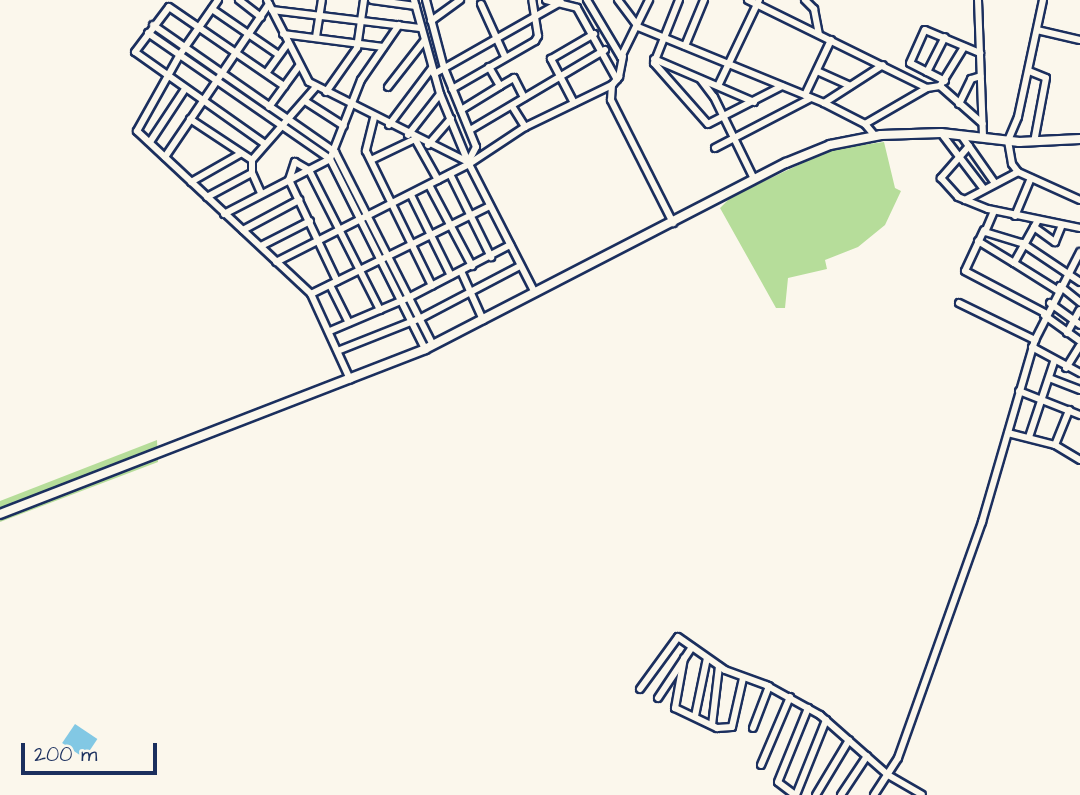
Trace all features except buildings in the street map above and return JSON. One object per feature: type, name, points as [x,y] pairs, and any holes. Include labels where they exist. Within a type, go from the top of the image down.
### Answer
[{"type":"main road","points":[[0,514],[429,347],[754,180],[830,145],[874,135],[941,133],[960,133],[1008,141],[1080,139]]},
{"type":"street","points":[[218,0],[179,56],[136,127],[224,214],[312,295],[340,350],[350,379]]},
{"type":"street","points":[[239,0],[261,17]]},
{"type":"street","points":[[316,37],[322,0]]},
{"type":"street","points":[[326,92],[358,43],[364,0]]},
{"type":"street","points":[[372,0],[415,3],[440,94],[468,163],[535,293]]},
{"type":"street","points":[[426,0],[444,68],[477,149],[468,163]]},
{"type":"street","points":[[431,21],[460,0]]},
{"type":"street","points":[[452,89],[537,39],[532,19],[532,0]]},
{"type":"street","points":[[546,0],[577,8],[604,51],[614,83]]},
{"type":"street","points":[[587,0],[617,55],[623,56]]},
{"type":"street","points":[[649,0],[623,56],[611,100],[673,223]]},
{"type":"street","points":[[679,0],[654,59],[656,67],[708,124],[725,118],[782,86]]},
{"type":"street","points":[[685,46],[704,0]]},
{"type":"street","points":[[748,0],[758,2],[927,88]]},
{"type":"street","points":[[805,0],[814,9],[819,34]]},
{"type":"street","points":[[978,0],[983,136]]},
{"type":"street","points":[[1043,0],[1029,71],[1008,141],[1018,172],[1080,200]]},
{"type":"street","points":[[388,125],[433,71],[444,68],[561,2]]},
{"type":"street","points":[[621,2],[638,27],[824,103],[865,124],[874,135]]},
{"type":"street","points":[[718,86],[758,2]]},
{"type":"street","points":[[481,4],[505,57]]},
{"type":"street","points":[[165,157],[270,5]]},
{"type":"street","points":[[270,5],[319,15],[420,28]]},
{"type":"street","points":[[270,5],[299,66],[316,87],[468,163]]},
{"type":"street","points":[[265,144],[136,56],[153,25],[169,6],[284,86]]},
{"type":"street","points":[[212,9],[279,55]]},
{"type":"street","points":[[153,25],[335,152],[421,318],[429,347]]},
{"type":"street","points":[[224,214],[330,159],[335,152],[350,106],[383,47],[399,25]]},
{"type":"street","points":[[981,53],[925,30],[911,63],[943,84],[959,104],[983,124]]},
{"type":"street","points":[[1037,30],[1080,40]]},
{"type":"street","points":[[148,33],[330,159],[412,322],[429,347]]},
{"type":"street","points":[[283,34],[383,47]]},
{"type":"street","points":[[573,103],[551,58],[594,34]]},
{"type":"street","points":[[927,72],[945,37]]},
{"type":"street","points":[[715,148],[808,97],[831,40]]},
{"type":"street","points":[[388,87],[424,41]]},
{"type":"street","points":[[267,72],[287,44]]},
{"type":"street","points":[[865,124],[927,88],[943,84],[964,47]]},
{"type":"street","points":[[470,130],[604,51]]},
{"type":"street","points":[[654,59],[754,102]]},
{"type":"street","points":[[824,103],[883,65]]},
{"type":"street","points":[[264,113],[299,66]]},
{"type":"street","points":[[489,68],[500,86]]},
{"type":"street","points":[[817,71],[850,86]]},
{"type":"street","points":[[1029,71],[1046,78],[1034,142]]},
{"type":"street","points":[[959,104],[972,78],[981,76]]},
{"type":"street","points":[[461,110],[514,78],[524,98]]},
{"type":"street","points":[[701,80],[736,138],[754,180]]},
{"type":"street","points":[[276,262],[411,195],[525,127],[614,83]]},
{"type":"street","points":[[261,193],[252,173],[252,160],[316,87]]},
{"type":"street","points":[[150,142],[185,89]]},
{"type":"street","points":[[371,160],[412,137],[440,94]]},
{"type":"street","points":[[305,101],[344,126]]},
{"type":"street","points":[[512,106],[525,127]]},
{"type":"street","points":[[374,118],[365,147],[390,205],[432,286]]},
{"type":"street","points":[[190,119],[252,160]]},
{"type":"street","points":[[428,145],[451,120]]},
{"type":"street","points":[[941,133],[982,188]]},
{"type":"street","points":[[960,133],[994,183]]},
{"type":"street","points":[[412,137],[438,180]]},
{"type":"street","points":[[969,146],[941,180],[965,200],[994,211],[1080,228]]},
{"type":"street","points":[[191,182],[240,154]]},
{"type":"street","points":[[349,323],[319,241],[289,180],[295,162],[309,170],[380,310]]},
{"type":"street","points":[[965,200],[982,188],[1018,172]]},
{"type":"street","points":[[207,197],[252,173]]},
{"type":"street","points":[[450,174],[491,257]]},
{"type":"street","points":[[1015,216],[1031,178]]},
{"type":"street","points":[[429,185],[472,266]]},
{"type":"street","points":[[411,195],[451,276]]},
{"type":"street","points":[[243,230],[299,201]]},
{"type":"street","points":[[312,295],[490,206]]},
{"type":"street","points":[[994,211],[965,271],[1044,314],[1080,344],[1066,368]]},
{"type":"street","points":[[1014,263],[1038,220]]},
{"type":"street","points":[[261,246],[310,221]]},
{"type":"street","points":[[1034,228],[1053,242],[1062,225]]},
{"type":"street","points":[[984,230],[1024,245],[1080,282]]},
{"type":"street","points":[[978,241],[1080,302]]},
{"type":"street","points":[[330,331],[410,298],[510,246]]},
{"type":"street","points":[[874,795],[888,775],[907,735],[982,522],[1044,314],[1080,252]]},
{"type":"street","points":[[340,350],[421,318],[520,266]]},
{"type":"street","points":[[461,271],[484,320]]},
{"type":"street","points":[[958,303],[1034,344],[1054,362],[1080,373]]},
{"type":"street","points":[[1050,303],[1077,323]]},
{"type":"street","points":[[1067,333],[1077,323],[1080,310]]},
{"type":"street","points":[[1072,358],[1080,363]]},
{"type":"street","points":[[1029,437],[1054,362]]},
{"type":"street","points":[[1049,378],[1080,390]]},
{"type":"street","points":[[1019,391],[1080,415]]},
{"type":"street","points":[[1055,445],[1069,410]]},
{"type":"street","points":[[1008,433],[1055,445],[1080,460]]},
{"type":"street","points":[[640,689],[675,637],[719,666],[769,687],[808,708],[826,720],[888,775],[913,793],[922,795]]},
{"type":"street","points":[[658,698],[692,647]]},
{"type":"street","points":[[684,658],[675,708],[712,725],[732,728],[743,678]]},
{"type":"street","points":[[695,716],[707,658]]},
{"type":"street","points":[[712,725],[719,666]]},
{"type":"street","points":[[753,728],[769,687]]},
{"type":"street","points":[[761,765],[790,697]]},
{"type":"street","points":[[808,708],[778,782],[796,795],[826,720]]},
{"type":"street","points":[[816,795],[849,740]]},
{"type":"street","points":[[841,795],[867,756]]},
{"type":"street","points":[[899,795],[905,787]]},
{"type":"green space","points":[[884,142],[895,188],[901,191],[885,225],[858,247],[825,260],[827,269],[788,278],[785,308],[776,308],[720,208],[731,197],[832,149]]},
{"type":"green space","points":[[157,440],[158,462],[0,522],[0,501]]},
{"type":"water","points":[[75,724],[97,739],[85,758],[62,743]]}]
